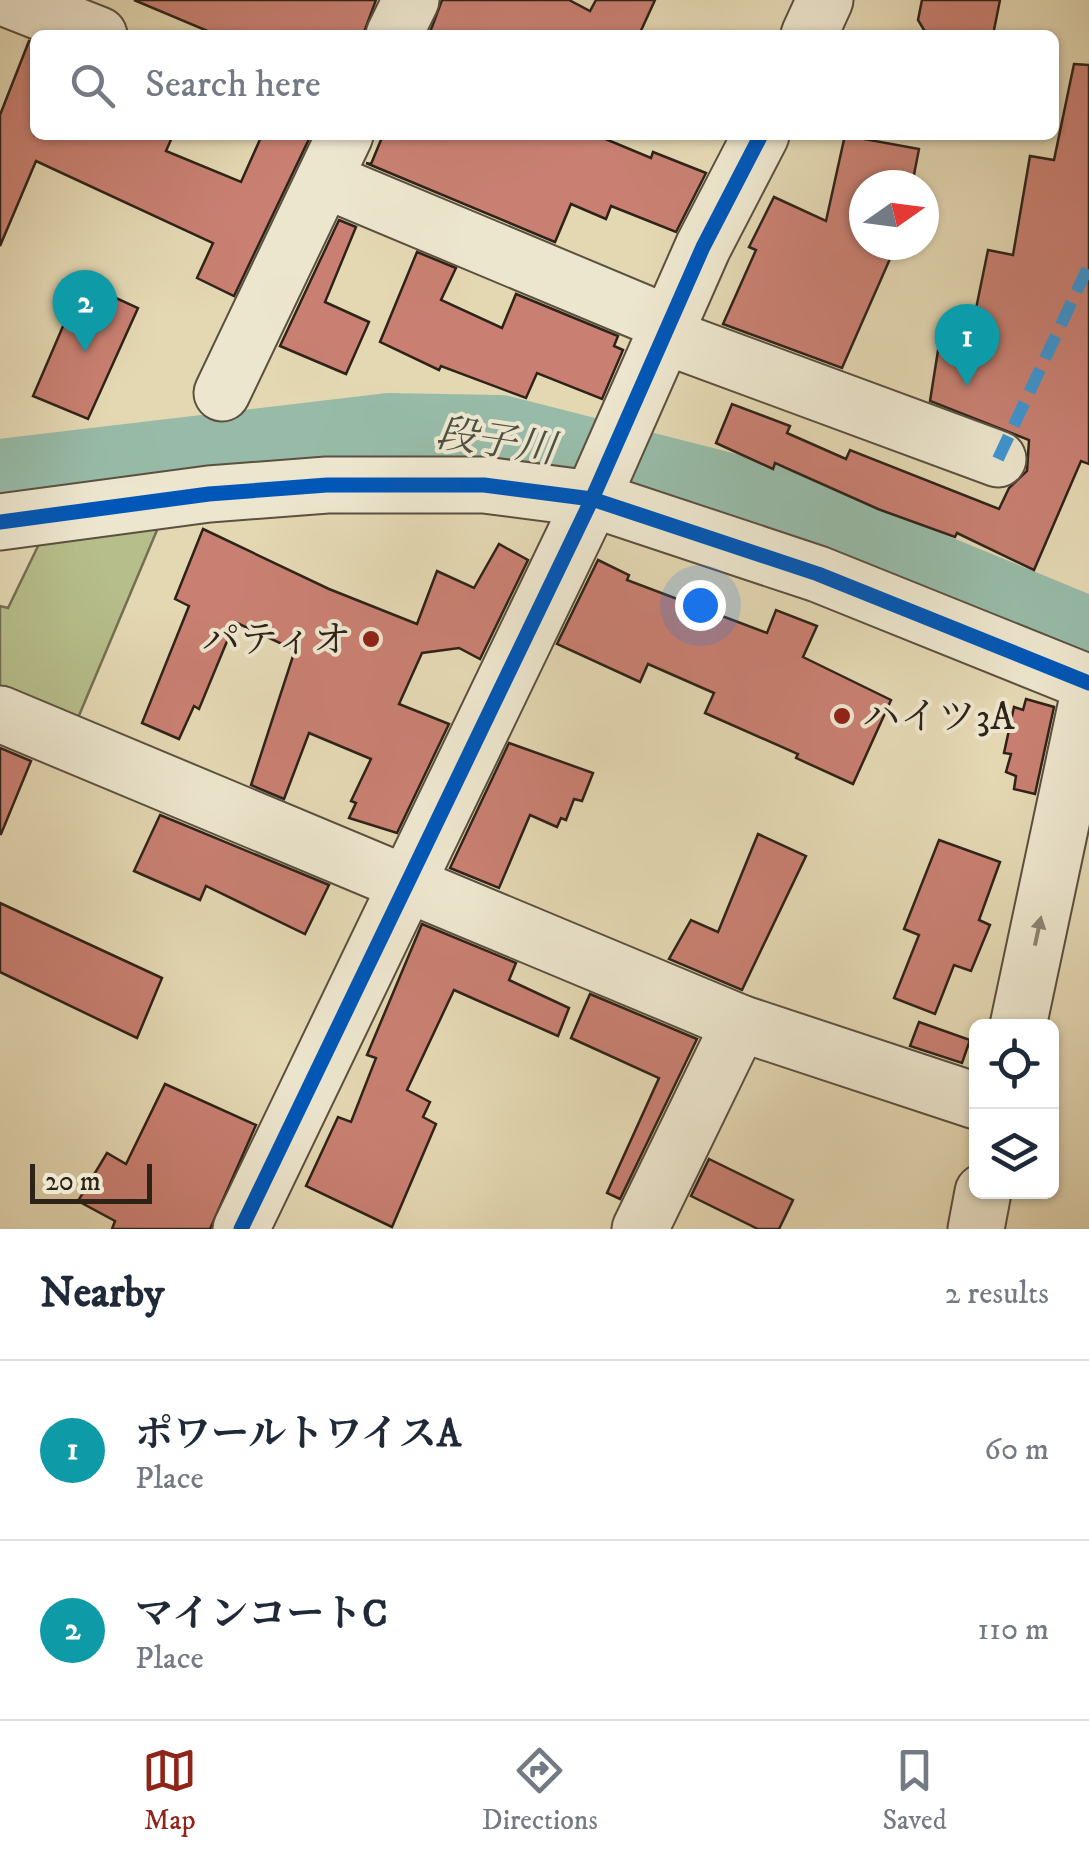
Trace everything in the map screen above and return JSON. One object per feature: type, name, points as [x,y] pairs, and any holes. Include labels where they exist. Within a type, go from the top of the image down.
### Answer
[{"type":"street","points":[[10,0],[86,30]]},
{"type":"street","points":[[396,30],[411,0]]},
{"type":"street","points":[[811,30],[826,0]]},
{"type":"street","points":[[241,1229],[606,465],[664,329],[758,140]]},
{"type":"street","points":[[222,393],[335,158],[664,329],[998,459]]},
{"type":"street","points":[[0,522],[209,494],[327,485],[484,485],[606,465],[818,574],[1089,683]]},
{"type":"street","points":[[1019,1019],[1089,692]]},
{"type":"street","points":[[0,714],[740,1023],[969,1099]]},
{"type":"street","points":[[640,1229],[740,1023]]},
{"type":"street","points":[[976,1229],[982,1199]]},
{"type":"green space","points":[[160,523],[75,725],[0,691],[0,606],[8,608],[39,544]]},
{"type":"building","points":[[134,0],[376,0],[365,30],[205,30]]},
{"type":"building","points":[[442,0],[569,0],[590,11],[596,0],[655,0],[641,30],[431,30]]},
{"type":"building","points":[[922,0],[1000,0],[994,30],[924,30],[918,20]]},
{"type":"building","points":[[29,41],[30,140],[171,140],[166,151],[241,182],[260,140],[309,140],[234,296],[197,278],[213,243],[36,161],[0,246],[0,115]]},
{"type":"building","points":[[1074,64],[1089,65],[1089,464],[1081,461],[1034,570],[957,533],[955,537],[878,509],[775,463],[773,469],[716,443],[732,404],[790,426],[787,433],[846,459],[850,450],[999,509],[1009,488],[1027,471],[1029,440],[930,401],[940,338],[969,343],[988,250],[1013,255],[1030,156],[1054,160]]},
{"type":"building","points":[[381,140],[608,140],[651,158],[653,152],[706,173],[676,232],[611,206],[606,219],[571,204],[555,242],[366,163],[371,164]]},
{"type":"building","points":[[844,140],[870,140],[919,149],[915,170],[849,170],[849,260],[889,260],[842,368],[723,324],[756,250],[749,247],[774,197],[826,221]]},
{"type":"building","points":[[339,220],[356,227],[325,302],[369,322],[346,374],[280,346]]},
{"type":"building","points":[[417,252],[456,268],[441,300],[502,328],[516,294],[618,336],[614,346],[623,350],[602,399],[537,373],[526,398],[441,366],[439,370],[380,342]]},
{"type":"building","points":[[79,289],[102,300],[105,293],[138,308],[88,419],[33,396]]},
{"type":"building","points":[[203,529],[329,589],[417,624],[437,571],[474,588],[499,544],[528,560],[480,659],[459,648],[422,653],[399,704],[449,724],[397,833],[349,818],[356,803],[351,801],[371,759],[309,733],[284,799],[251,785],[295,650],[235,622],[199,709],[194,706],[179,739],[142,723],[189,606],[175,599]]},
{"type":"building","points":[[598,560],[629,575],[627,580],[767,633],[776,610],[817,626],[803,657],[891,700],[853,784],[796,758],[798,754],[705,713],[714,693],[648,664],[640,682],[557,644]]},
{"type":"building","points":[[1026,699],[1054,707],[1035,794],[1014,789],[1016,776],[1006,772],[1011,754],[1004,753],[1014,707],[1023,710]]},
{"type":"building","points":[[509,743],[593,773],[582,801],[574,799],[566,820],[561,818],[557,827],[530,815],[499,888],[450,868]]},
{"type":"building","points":[[0,748],[31,761],[1,834],[0,834]]},
{"type":"building","points":[[160,815],[329,885],[305,934],[206,886],[200,900],[134,871]]},
{"type":"building","points":[[758,834],[806,856],[742,990],[669,959],[691,920],[718,932]]},
{"type":"building","points":[[939,840],[1000,862],[979,920],[990,925],[971,971],[954,965],[935,1014],[894,998],[919,935],[904,929]]},
{"type":"building","points":[[0,903],[162,978],[137,1038],[0,972]]},
{"type":"building","points":[[422,924],[516,963],[509,980],[569,1008],[558,1036],[454,990],[407,1090],[430,1102],[423,1117],[436,1124],[392,1227],[306,1186],[338,1117],[351,1122],[376,1058],[367,1055]]},
{"type":"building","points":[[590,994],[697,1039],[620,1199],[607,1193],[659,1078],[571,1038]]},
{"type":"building","points":[[919,1022],[969,1040],[962,1063],[910,1046]]},
{"type":"building","points":[[165,1084],[256,1125],[210,1229],[112,1229],[115,1221],[78,1201],[107,1153],[126,1164]]},
{"type":"building","points":[[709,1159],[793,1200],[779,1229],[758,1229],[691,1196]]},
{"type":"waterway","name":"段子川","points":[[0,475],[389,429],[500,431],[756,496],[1082,630]]},
{"type":"marked path","points":[[998,459],[1089,265]]},
{"type":"cycle path","points":[[241,1229],[592,499],[703,247],[758,140]]},
{"type":"cycle path","points":[[0,522],[209,494],[327,485],[484,485],[592,499],[818,574],[1089,683]]},
{"type":"place","name":"マインコートC","points":[[85,352]]},
{"type":"place","name":"ポワールトワイスA","points":[[967,386]]},
{"type":"place","name":"パティオ","points":[[371,639]]},
{"type":"place","name":"ハイツ3A","points":[[842,716]]}]
